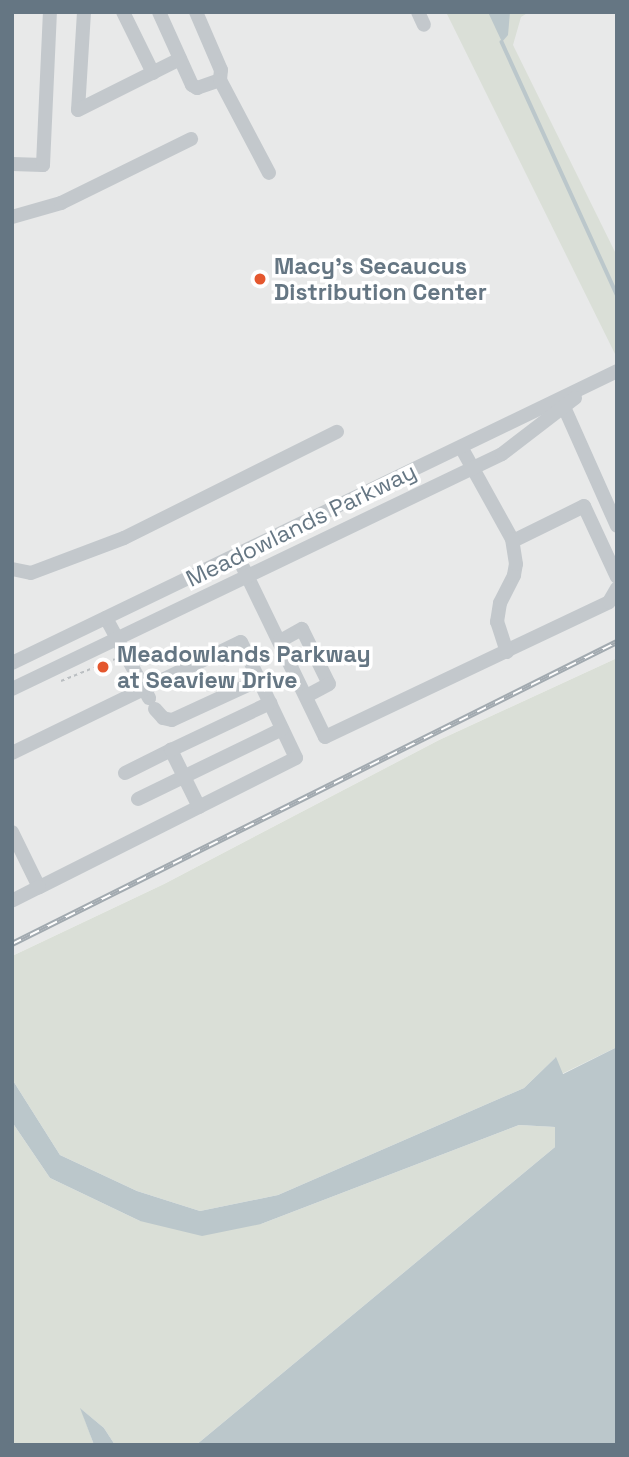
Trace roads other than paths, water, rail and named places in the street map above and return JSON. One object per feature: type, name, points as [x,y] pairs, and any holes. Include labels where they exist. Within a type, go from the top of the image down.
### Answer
[{"type":"street","points":[[12,164],[43,165],[50,12]]},
{"type":"street","points":[[83,12],[78,110],[180,59]]},
{"type":"street","points":[[124,12],[153,73]]},
{"type":"street","points":[[159,12],[192,85],[197,88],[220,80]]},
{"type":"street","points":[[196,12],[221,70],[220,80],[269,173]]},
{"type":"street","points":[[12,217],[61,203],[191,139]]},
{"type":"street","name":"Meadowlands Parkway","points":[[12,663],[617,371]]},
{"type":"street","name":"Meadowlands Parkway","points":[[12,689],[514,446],[597,381]]},
{"type":"street","points":[[564,407],[617,526]]},
{"type":"street","points":[[12,569],[31,573],[124,538],[337,432]]},
{"type":"street","points":[[461,447],[512,539],[516,564],[514,575],[500,603],[497,622],[507,652]]},
{"type":"street","points":[[512,539],[584,506],[617,577]]},
{"type":"street","points":[[237,555],[325,737],[608,602],[617,588]]},
{"type":"street","points":[[106,618],[149,698],[163,718],[172,720],[259,680]]},
{"type":"street","points":[[280,640],[302,629],[329,684],[306,696]]},
{"type":"street","points":[[12,753],[149,698],[241,642],[296,758],[12,901]]},
{"type":"street","points":[[125,773],[270,703]]},
{"type":"street","points":[[138,799],[282,729]]},
{"type":"street","points":[[171,750],[198,807]]},
{"type":"street","points":[[12,832],[39,887]]},
{"type":"waterway","points":[[502,42],[617,294]]},
{"type":"railway","points":[[12,944],[617,642]]},
{"type":"place","name":"Macy's Secaucus Distribution Center","points":[[260,279]]},
{"type":"place","name":"Meadowlands Parkway at Seaview Drive","points":[[103,667]]}]
